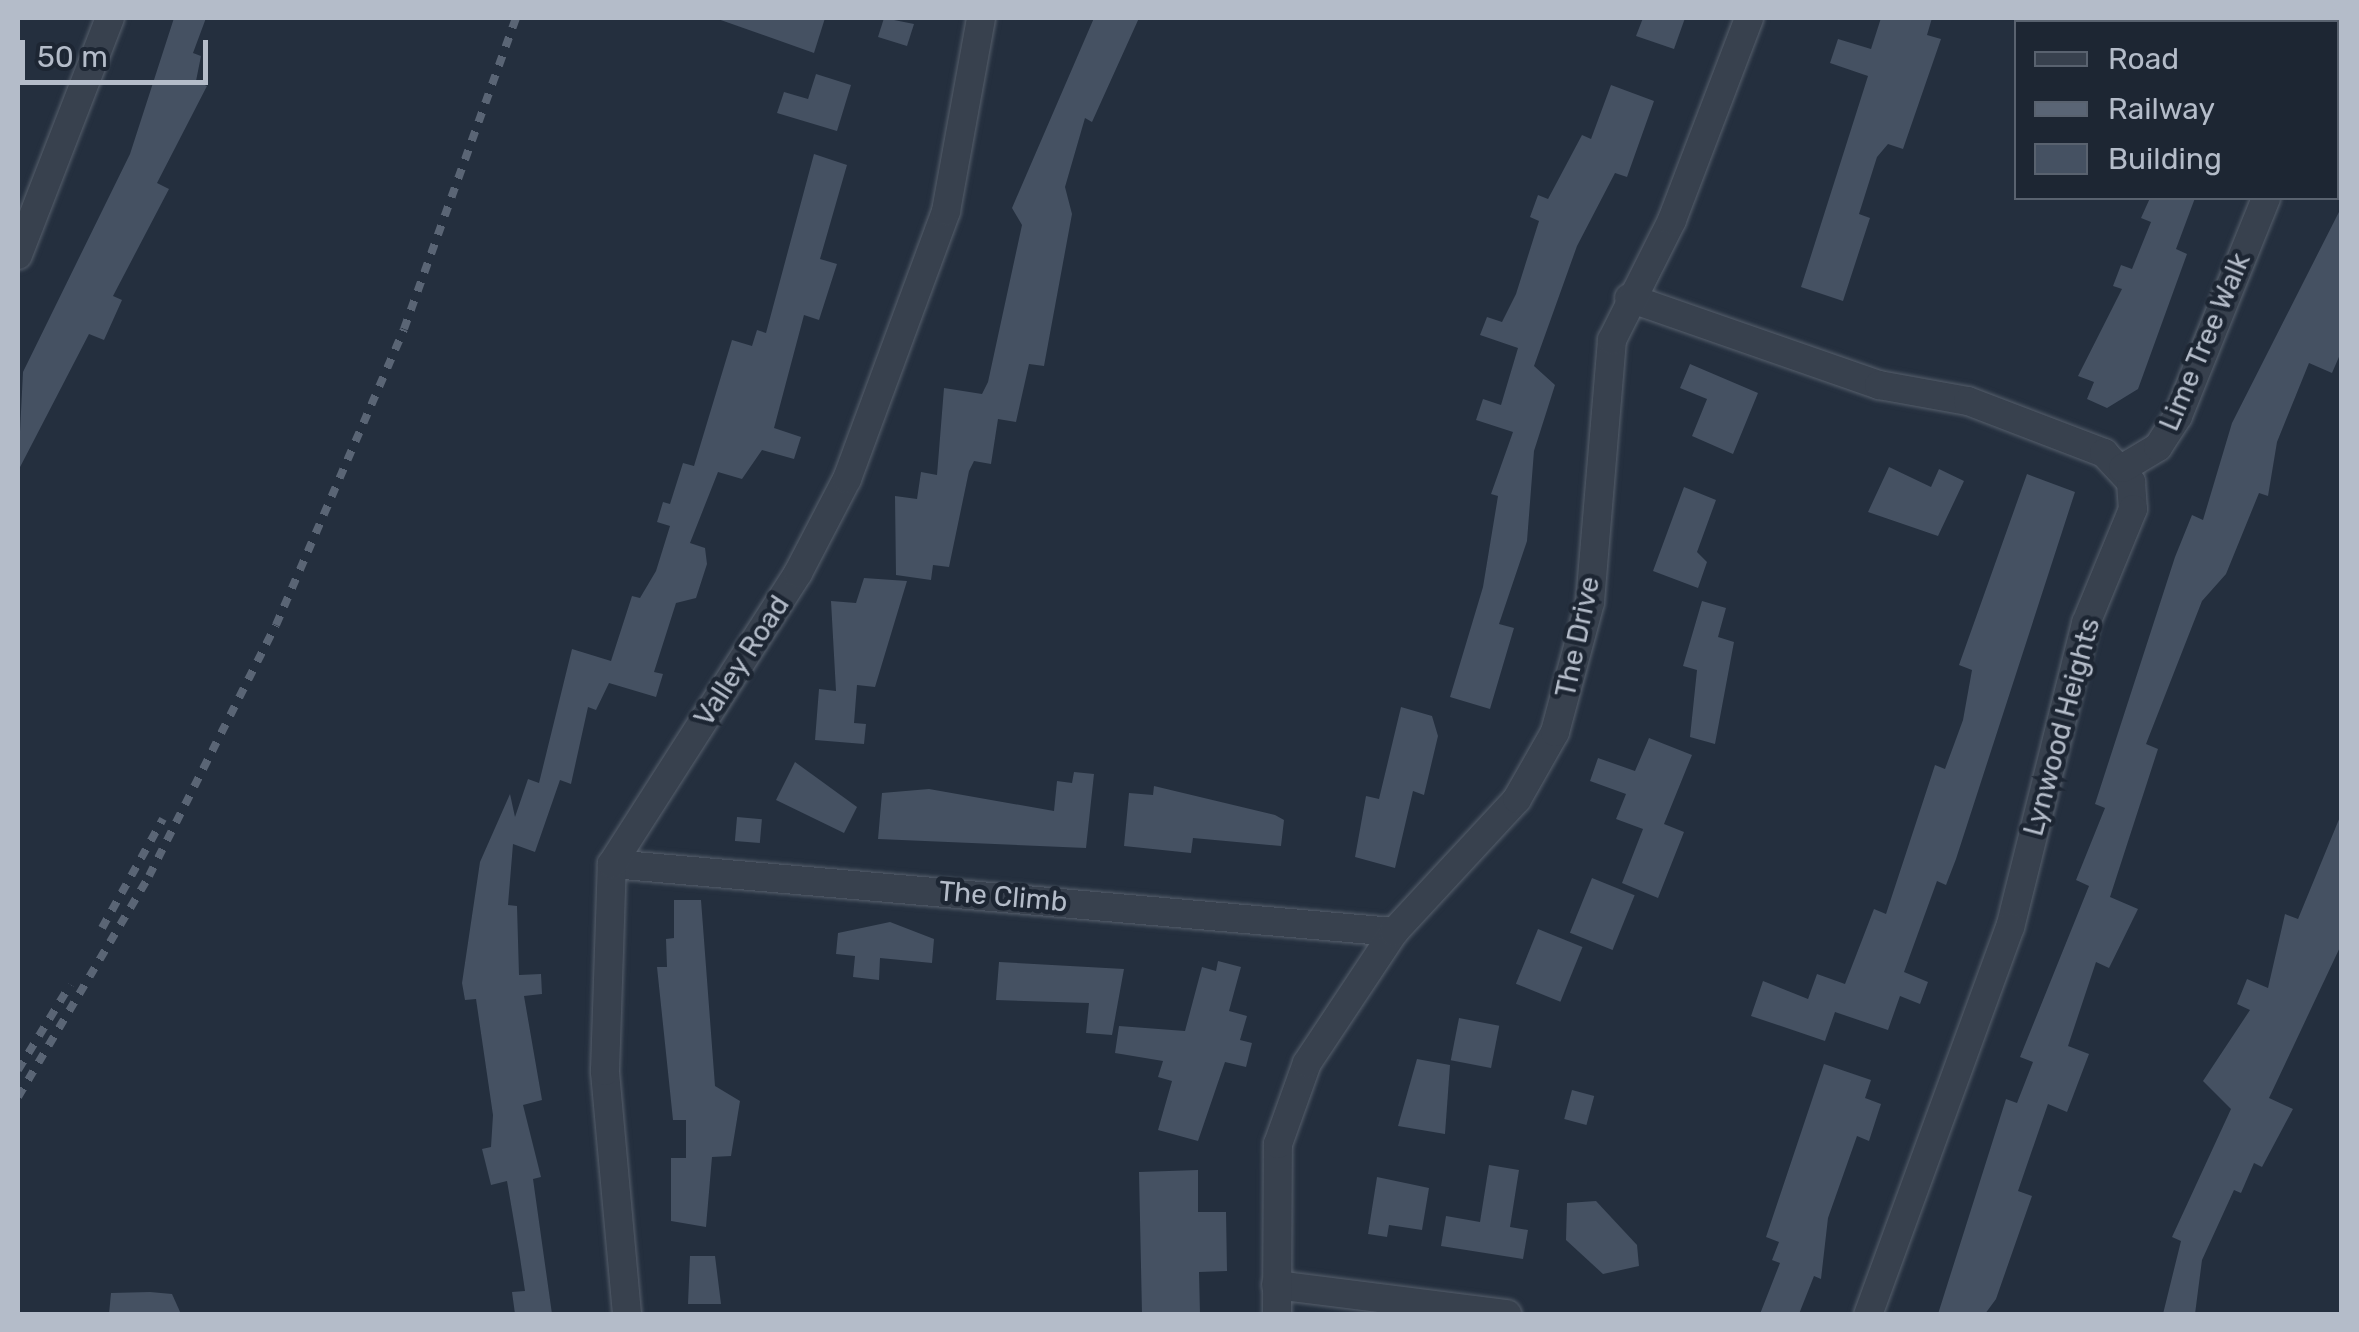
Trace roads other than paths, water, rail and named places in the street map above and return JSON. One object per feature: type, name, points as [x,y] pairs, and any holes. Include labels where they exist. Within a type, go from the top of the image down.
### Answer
[{"type":"street","points":[[18,255],[110,18]]},
{"type":"street","name":"Valley Road","points":[[612,864],[798,573],[846,479],[946,211],[981,18]]},
{"type":"street","name":"The Drive","points":[[1277,1314],[1278,1144],[1290,1102],[1394,932],[1518,799],[1556,732],[1590,602],[1612,340],[1629,298],[1672,220],[1749,18]]},
{"type":"street","name":"Lime Tree Walk","points":[[2123,468],[2158,447],[2178,416],[2265,200]]},
{"type":"street","points":[[1629,298],[1880,385],[1968,401],[2123,468]]},
{"type":"street","name":"Lynwood Heights","points":[[1868,1314],[2010,927],[2086,623],[2133,510],[2123,468]]},
{"type":"street","points":[[612,864],[605,1071],[627,1314]]},
{"type":"street","name":"The Climb","points":[[612,864],[1394,932]]},
{"type":"street","points":[[1276,1285],[1507,1314]]},
{"type":"railway","points":[[18,1097],[149,876],[276,625],[404,329],[516,18]]},
{"type":"railway","points":[[102,928],[163,819]]},
{"type":"railway","points":[[18,1070],[70,985]]}]
